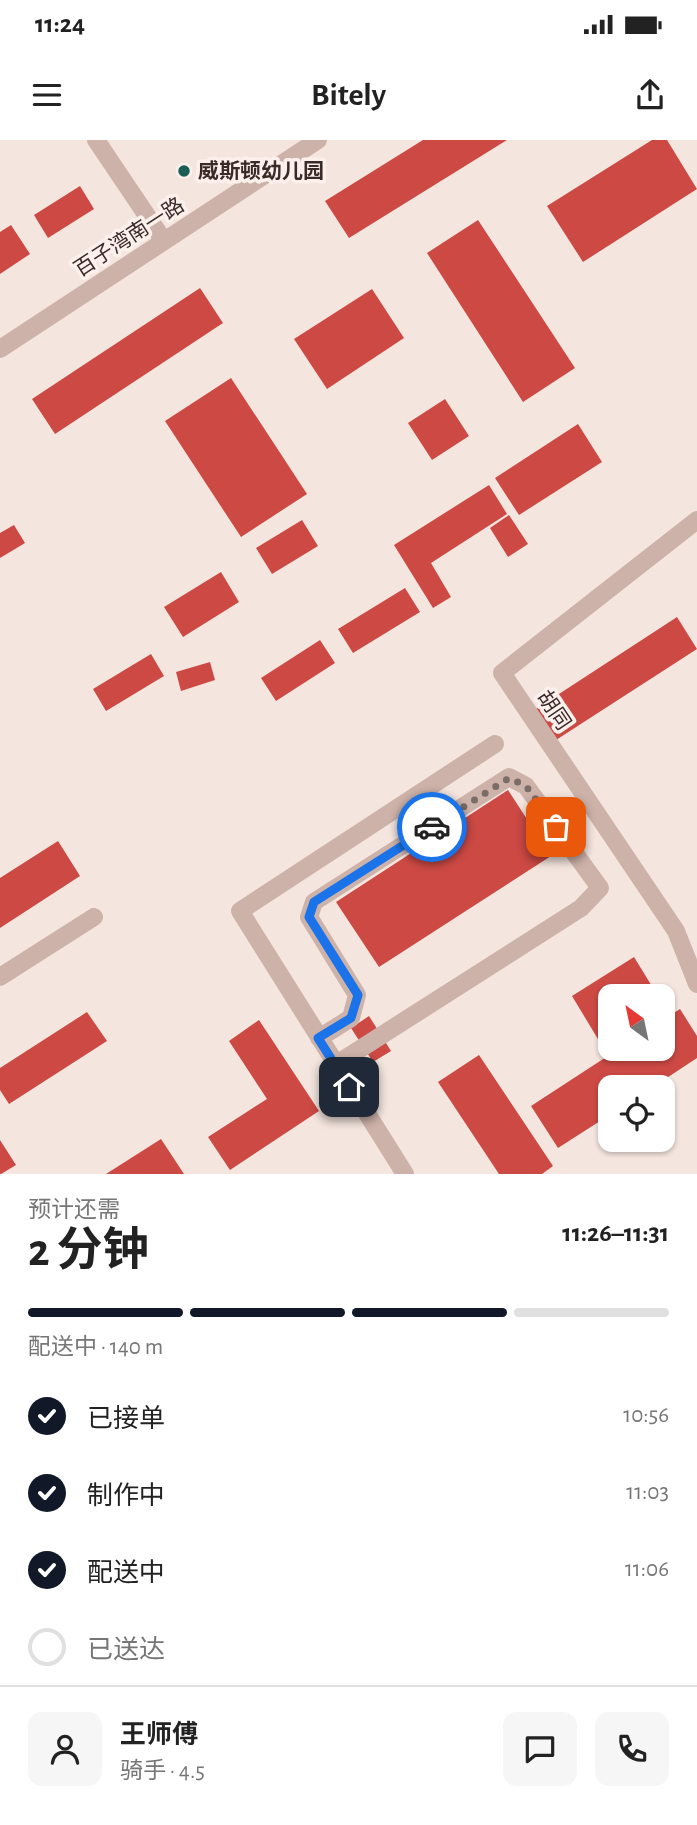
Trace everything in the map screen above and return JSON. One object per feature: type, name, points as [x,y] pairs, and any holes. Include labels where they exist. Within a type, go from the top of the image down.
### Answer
[{"type":"street","points":[[96,140],[164,241]]},
{"type":"street","name":"百子湾南一路","points":[[0,349],[318,140]]},
{"type":"street","name":"胡同","points":[[697,520],[502,673],[676,931],[697,984]]},
{"type":"street","points":[[405,1174],[240,911],[495,744]]},
{"type":"street","points":[[318,1038],[351,1018],[358,995],[309,917],[314,902],[509,778],[526,786],[600,888],[581,908],[335,1065]]},
{"type":"street","points":[[0,977],[94,917]]},
{"type":"building","points":[[423,140],[507,140],[349,238],[325,201]]},
{"type":"building","points":[[652,140],[667,140],[697,189],[583,262],[547,206]]},
{"type":"building","points":[[80,186],[94,209],[48,238],[34,215]]},
{"type":"building","points":[[478,220],[575,368],[523,402],[427,253]]},
{"type":"building","points":[[11,225],[30,254],[0,274],[0,232]]},
{"type":"building","points":[[200,288],[223,323],[55,434],[32,399]]},
{"type":"building","points":[[372,289],[404,338],[327,389],[294,339]]},
{"type":"building","points":[[231,378],[307,494],[241,537],[165,421]]},
{"type":"building","points":[[445,399],[469,436],[432,460],[408,423]]},
{"type":"building","points":[[578,424],[602,462],[519,515],[495,478]]},
{"type":"building","points":[[489,485],[507,514],[431,563],[451,597],[433,608],[394,545]]},
{"type":"building","points":[[509,515],[528,544],[508,557],[490,528]]},
{"type":"building","points":[[302,520],[318,546],[272,574],[256,548]]},
{"type":"building","points":[[14,525],[25,543],[0,558],[0,533]]},
{"type":"building","points":[[221,572],[239,602],[183,637],[164,607]]},
{"type":"building","points":[[405,588],[420,612],[353,653],[338,629]]},
{"type":"building","points":[[677,617],[697,649],[556,740],[536,709]]},
{"type":"building","points":[[320,640],[335,663],[276,701],[261,678]]},
{"type":"building","points":[[151,654],[164,676],[106,711],[93,689]]},
{"type":"building","points":[[210,662],[215,680],[181,691],[176,672]]},
{"type":"building","points":[[508,790],[551,856],[379,967],[336,902]]},
{"type":"building","points":[[58,841],[80,876],[0,928],[0,878]]},
{"type":"building","points":[[634,957],[651,984],[598,984],[598,1039],[572,996]]},
{"type":"building","points":[[680,1009],[697,1036],[697,1058],[671,1075],[598,1075],[598,1122],[558,1148],[531,1106],[600,1061],[675,1061],[676,1012]]},
{"type":"building","points":[[87,1012],[107,1041],[9,1104],[0,1090],[0,1068]]},
{"type":"building","points":[[369,1016],[391,1051],[373,1062],[351,1028]]},
{"type":"building","points":[[259,1020],[319,1111],[230,1170],[208,1137],[267,1099],[229,1041]]},
{"type":"building","points":[[479,1055],[553,1166],[542,1174],[499,1174],[438,1082]]},
{"type":"building","points":[[161,1139],[184,1174],[106,1174]]},
{"type":"building","points":[[0,1140],[16,1165],[1,1174],[0,1174]]},
{"type":"way so far","points":[[432,827],[509,778],[526,786],[556,827]]},
{"type":"place","name":"威斯顿幼儿园","points":[[184,171]]},
{"type":"route","points":[[349,1087],[318,1038],[351,1018],[358,995],[309,917],[314,902],[432,827]]}]
